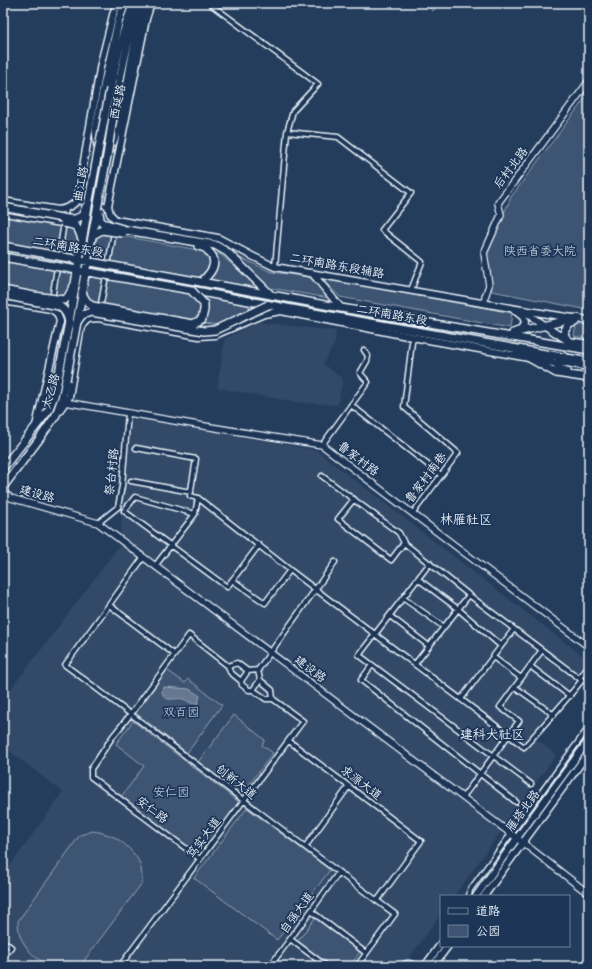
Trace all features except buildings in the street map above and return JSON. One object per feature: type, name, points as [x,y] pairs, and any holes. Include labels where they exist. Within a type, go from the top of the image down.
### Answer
[{"type":"main road","name":"西延路","points":[[77,201],[101,63],[114,10],[119,3]]},
{"type":"main road","points":[[99,153],[96,130],[118,19],[126,3]]},
{"type":"main road","points":[[114,90],[120,45],[134,3]]},
{"type":"main road","points":[[114,90],[140,3]]},
{"type":"main road","points":[[107,156],[120,123],[134,50],[147,3]]},
{"type":"main road","name":"西延路","points":[[108,206],[146,19],[151,3]]},
{"type":"main road","name":"曲江路","points":[[75,284],[89,200],[114,90]]},
{"type":"main road","name":"曲江路","points":[[83,288],[107,156],[114,90]]},
{"type":"main road","points":[[3,207],[67,219],[75,219],[82,216],[89,200]]},
{"type":"main road","points":[[3,201],[58,210],[66,209],[77,201]]},
{"type":"main road","points":[[98,204],[100,220],[109,226],[215,245],[227,252],[272,295]]},
{"type":"main road","points":[[108,206],[110,214],[116,220]]},
{"type":"main road","points":[[3,212],[72,224],[77,227],[83,240]]},
{"type":"main road","name":"二环南路东段辅路","points":[[116,220],[218,238],[275,267],[576,318]]},
{"type":"main road","points":[[93,235],[102,230],[205,247],[213,255],[214,264],[208,276],[201,282]]},
{"type":"main road","name":"二环南路东段","points":[[3,246],[341,308],[485,332]]},
{"type":"main road","name":"二环南路东段","points":[[3,257],[589,362]]},
{"type":"main road","points":[[312,273],[341,308]]},
{"type":"main road","points":[[3,290],[64,300],[68,297],[75,284]]},
{"type":"main road","name":"太乙路","points":[[3,468],[48,411],[54,396],[58,378],[76,323],[75,284]]},
{"type":"main road","points":[[83,288],[84,298],[87,303],[92,306],[193,324],[202,319],[204,304],[191,290]]},
{"type":"main road","name":"太乙路","points":[[3,487],[56,415],[66,380],[83,288]]},
{"type":"main road","points":[[3,295],[59,306],[64,309],[76,323]]},
{"type":"main road","points":[[3,301],[51,309],[57,313],[60,321],[36,426]]},
{"type":"main road","points":[[56,415],[69,397],[76,323],[82,315],[91,312],[204,331],[215,330],[268,305]]},
{"type":"main road","points":[[512,308],[519,313],[525,322],[524,326],[514,333]]},
{"type":"main road","points":[[76,323],[88,319],[98,318],[199,336],[207,336],[215,335],[264,314],[294,309]]},
{"type":"main road","points":[[522,310],[575,345]]},
{"type":"main road","points":[[281,311],[557,364],[567,363],[589,367]]},
{"type":"main road","points":[[514,333],[576,318],[589,321]]},
{"type":"main road","points":[[587,348],[568,341],[564,334],[565,329],[571,322],[589,324]]},
{"type":"main road","points":[[485,332],[497,330],[587,348]]},
{"type":"main road","points":[[485,332],[587,348]]},
{"type":"main road","points":[[510,347],[556,373],[589,378]]},
{"type":"main road","points":[[529,358],[564,357]]},
{"type":"main road","points":[[557,364],[560,359],[564,357]]},
{"type":"main road","points":[[557,364],[560,370],[589,374]]},
{"type":"main road","name":"雁塔北路","points":[[477,895],[589,740]]},
{"type":"main road","name":"雁塔北路","points":[[485,895],[522,842],[588,756]]},
{"type":"main road","points":[[424,966],[440,945]]},
{"type":"main road","points":[[433,966],[447,947]]},
{"type":"street","points":[[209,3],[318,84],[293,111],[287,132],[275,267]]},
{"type":"street","name":"后村北路","points":[[485,303],[485,297],[489,285],[484,253],[500,215],[498,203],[589,81]]},
{"type":"street","points":[[287,132],[338,137],[411,193],[382,230],[422,262],[411,290]]},
{"type":"street","points":[[77,201],[108,206]]},
{"type":"street","points":[[51,309],[66,209]]},
{"type":"street","points":[[98,318],[116,220]]},
{"type":"street","points":[[60,321],[76,323]]},
{"type":"street","name":"鲁家村南巷","points":[[412,337],[404,407],[458,453],[413,513]]},
{"type":"street","points":[[322,445],[368,382],[360,373],[367,362],[368,356],[364,350]]},
{"type":"street","name":"鲁家村路","points":[[65,402],[322,445],[589,647]]},
{"type":"street","points":[[351,405],[441,475]]},
{"type":"street","name":"祭台村路","points":[[98,523],[118,507],[122,486],[128,413]]},
{"type":"street","points":[[136,448],[196,459],[190,496],[198,498],[290,570],[524,747],[554,715],[582,680],[469,595],[404,543],[399,532],[322,476]]},
{"type":"street","points":[[132,481],[191,492]]},
{"type":"street","name":"建设路","points":[[3,492],[11,498],[98,523],[463,797],[589,894]]},
{"type":"street","points":[[195,514],[135,497],[124,511],[227,587],[259,545]]},
{"type":"street","points":[[155,566],[195,514],[198,498]]},
{"type":"street","points":[[354,499],[338,519],[391,560],[404,543]]},
{"type":"street","points":[[143,558],[109,605],[174,654]]},
{"type":"street","points":[[131,714],[189,635],[228,666],[230,672],[241,681],[242,685],[249,690],[253,690],[266,699],[273,699],[272,690],[260,680],[258,670],[335,562]]},
{"type":"street","points":[[430,563],[359,655],[531,784]]},
{"type":"street","points":[[232,580],[266,603],[290,570]]},
{"type":"street","points":[[418,578],[458,609],[501,646]]},
{"type":"street","points":[[415,664],[469,595]]},
{"type":"street","points":[[404,598],[444,627]]},
{"type":"street","name":"创新大道","points":[[109,605],[65,665],[395,914],[366,953]]},
{"type":"street","points":[[390,616],[429,646]]},
{"type":"street","points":[[461,699],[514,629]]},
{"type":"street","points":[[463,797],[519,721],[500,707],[542,650]]},
{"type":"street","points":[[493,657],[521,678]]},
{"type":"street","points":[[228,666],[237,663],[248,671],[258,670]]},
{"type":"street","points":[[372,665],[361,680],[516,802]]},
{"type":"street","points":[[530,666],[570,696]]},
{"type":"street","points":[[579,678],[589,666]]},
{"type":"street","points":[[241,681],[248,671]]},
{"type":"street","points":[[253,690],[260,680]]},
{"type":"street","points":[[515,687],[554,715]]},
{"type":"street","name":"笃实大道","points":[[120,966],[303,721],[273,699]]},
{"type":"street","name":"安仁路","points":[[131,714],[113,736],[91,769],[91,777],[200,859]]},
{"type":"street","points":[[469,895],[470,890],[589,727]]},
{"type":"street","name":"求源大道","points":[[289,741],[421,841],[377,901]]},
{"type":"street","points":[[305,847],[349,786]]},
{"type":"street","name":"自强大道","points":[[270,966],[339,872]]},
{"type":"street","points":[[311,911],[366,953],[358,966]]},
{"type":"street","points":[[290,939],[326,966]]},
{"type":"street","points":[[3,941],[11,947],[3,957]]},
{"type":"street","points":[[402,966],[408,963],[417,966]]},
{"type":"shaded area","points":[[257,322],[336,331],[335,343],[323,364],[343,379],[338,405],[295,402],[217,388],[225,339]]},
{"type":"shaded area","points":[[132,417],[316,450],[589,661],[532,735],[556,755],[455,895],[440,895],[440,915],[403,966],[3,966],[3,876],[63,792],[3,746],[3,699],[119,546]]},
{"type":"shaded area","points":[[164,687],[189,689],[200,696],[198,703],[190,703],[183,699],[167,699],[163,695],[162,691]]},
{"type":"green space","points":[[423,3],[439,3],[433,11]]},
{"type":"green space","name":"陕西省委大院","points":[[589,93],[589,310],[492,291],[486,255],[511,197]]},
{"type":"green space","points":[[3,213],[72,225],[79,235],[70,290],[65,295],[59,297],[3,287]]},
{"type":"green space","points":[[106,233],[220,254],[253,283],[247,312],[217,325],[93,305],[86,295],[95,244],[98,236]]},
{"type":"green space","points":[[234,255],[272,272],[309,277],[329,298],[270,288]]},
{"type":"green space","points":[[321,278],[512,313],[510,328],[340,297]]},
{"type":"green space","points":[[576,324],[589,327],[589,339],[574,336]]},
{"type":"green space","name":"双百园","points":[[167,670],[185,683],[188,679],[222,705],[187,753],[136,713]]},
{"type":"green space","points":[[234,715],[265,740],[262,745],[273,753],[241,795],[198,762]]},
{"type":"green space","name":"安仁园","points":[[133,721],[240,803],[200,856],[121,797],[144,766],[116,744]]},
{"type":"green space","points":[[247,808],[330,870],[277,940],[194,878]]},
{"type":"green space","points":[[93,831],[114,837],[122,842],[136,856],[142,872],[142,883],[80,966],[49,965],[38,959],[29,951],[20,936],[18,921],[80,835]]},
{"type":"green space","points":[[315,918],[360,952],[350,966],[331,966],[298,941]]},
{"type":"district","name":"林雁社区","points":[[466,520]]},
{"type":"district","name":"建科大社区","points":[[492,735]]}]
